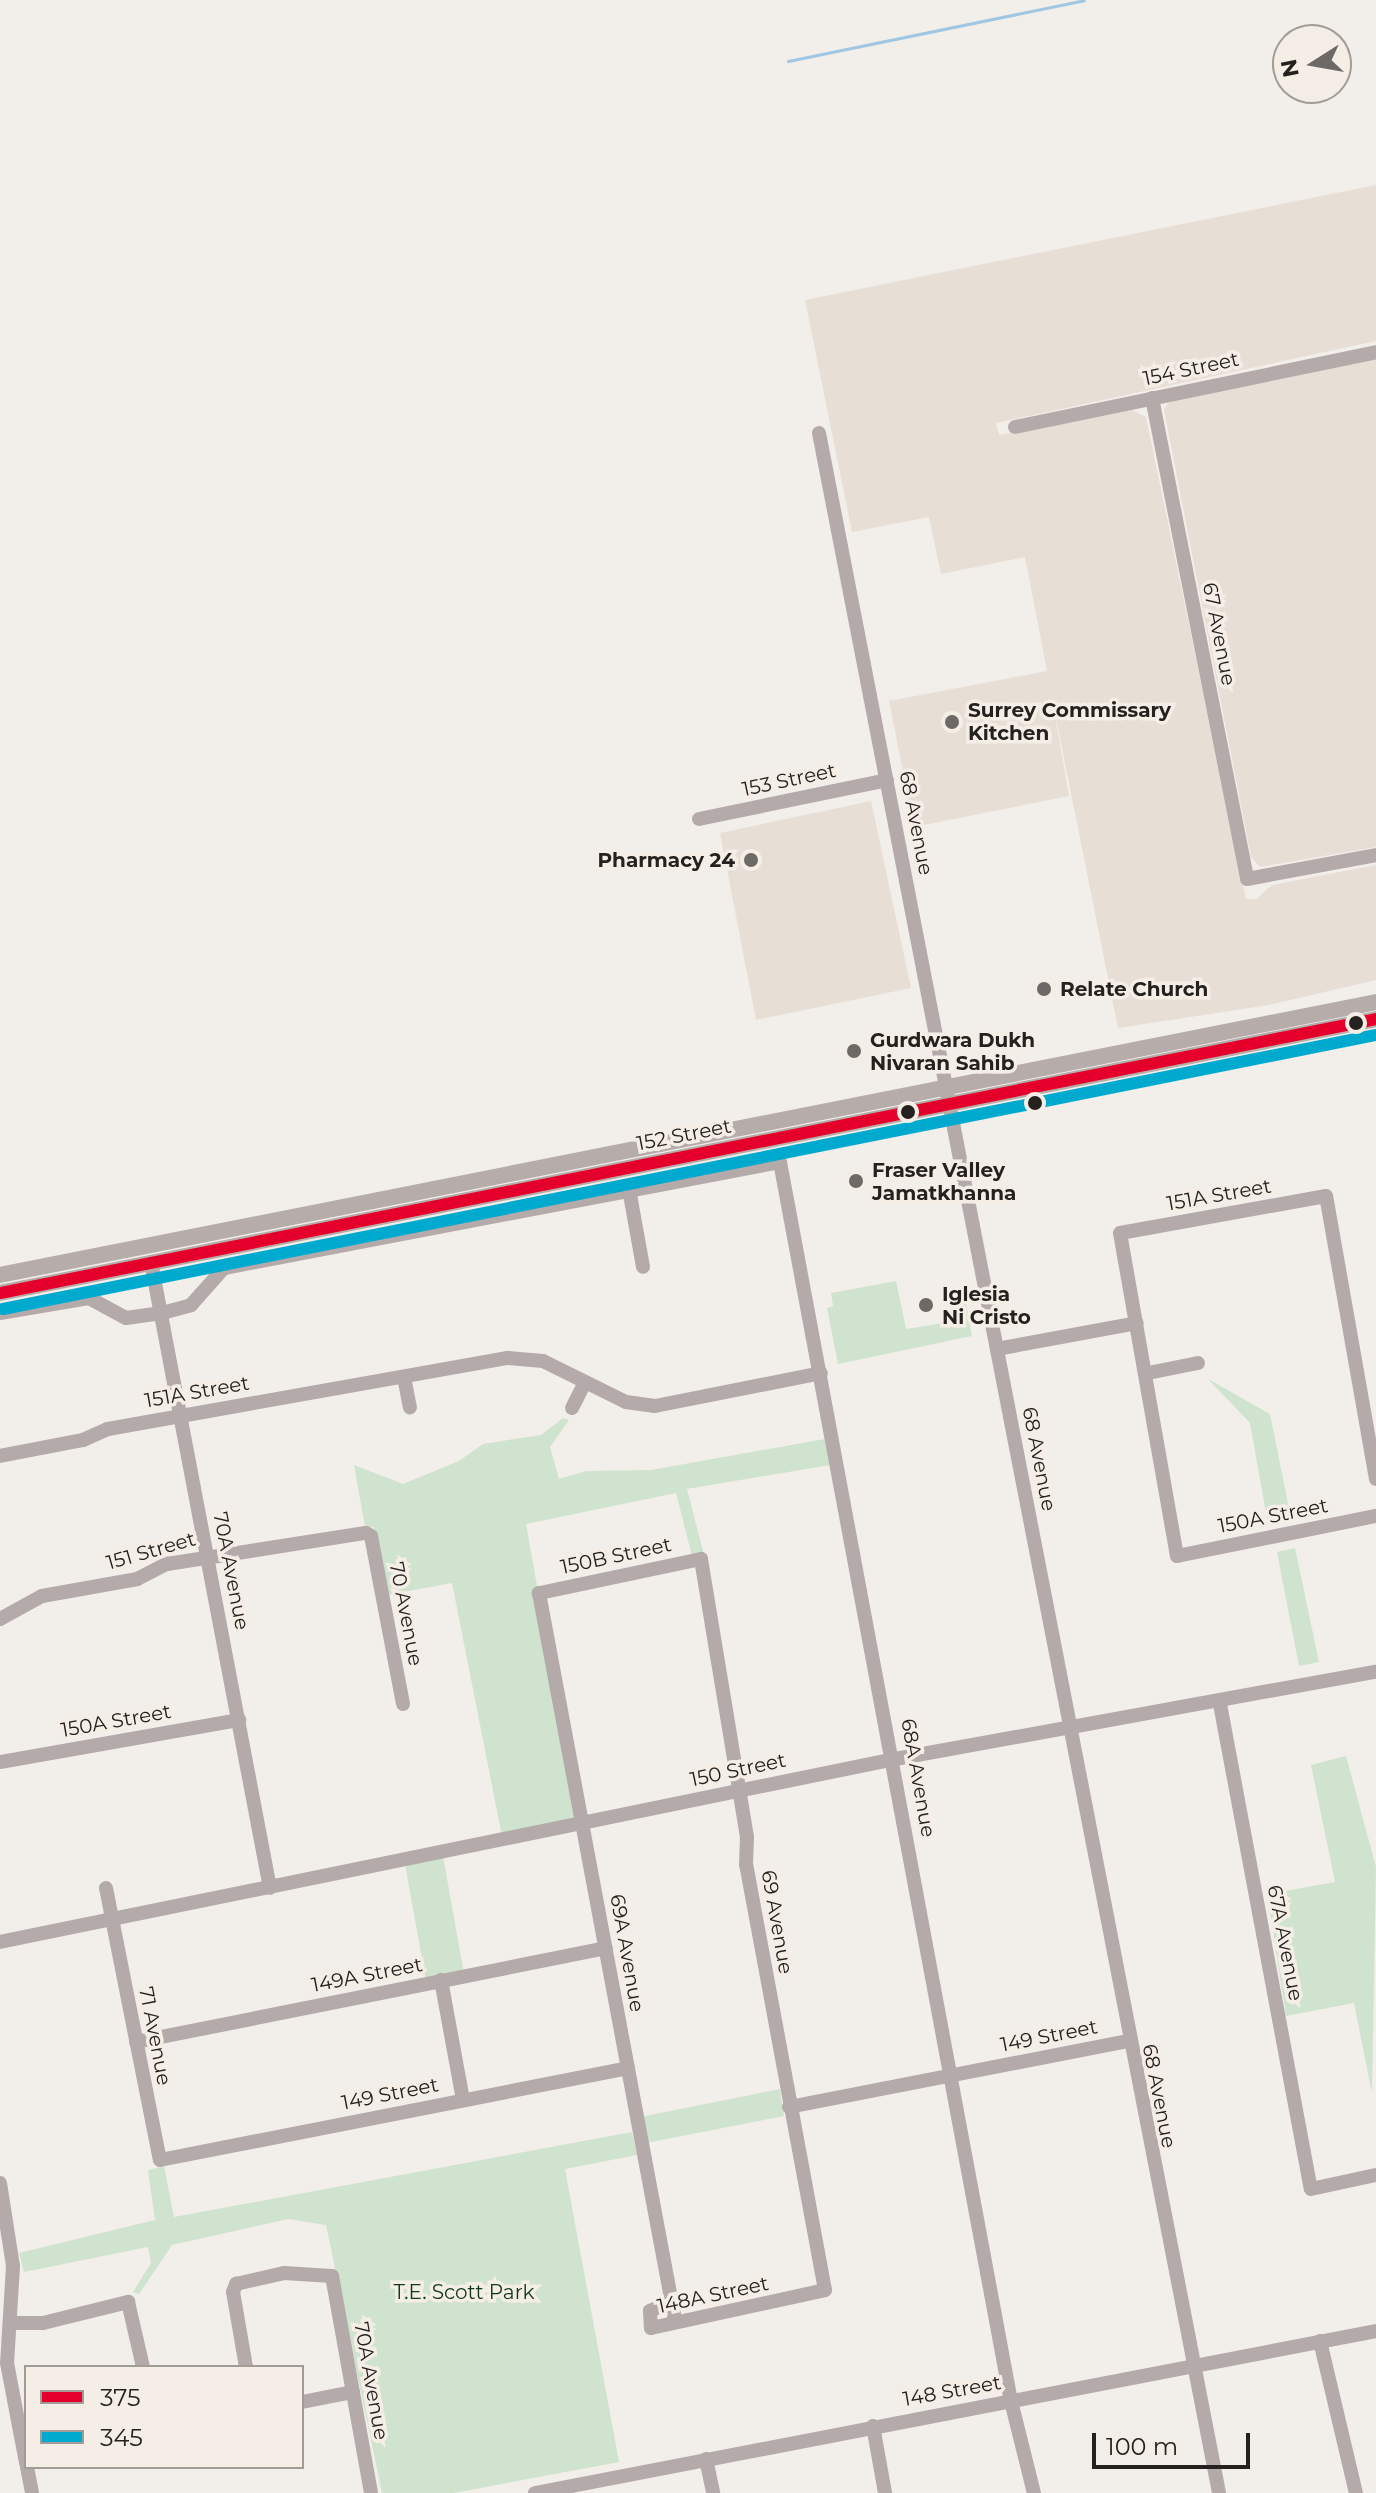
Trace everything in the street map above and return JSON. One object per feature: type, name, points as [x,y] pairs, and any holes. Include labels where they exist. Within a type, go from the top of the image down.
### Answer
[{"type":"main road","name":"152 Street","points":[[0,1293],[1376,1002]]},
{"type":"main road","name":"152 Street","points":[[0,1275],[949,1094],[1376,1019]]},
{"type":"main road","points":[[151,1262],[158,1254],[228,1230]]},
{"type":"street","name":"154 Street","points":[[1015,427],[1376,352]]},
{"type":"street","name":"67 Avenue","points":[[1152,398],[1247,879],[1376,855]]},
{"type":"street","name":"68 Avenue","points":[[819,433],[949,1094],[1190,2367],[1219,2493]]},
{"type":"street","name":"153 Street","points":[[699,819],[887,780]]},
{"type":"street","name":"68A Avenue","points":[[629,1189],[780,1162],[895,1759],[1011,2401],[1034,2493]]},
{"type":"street","points":[[0,1313],[89,1298],[126,1318],[162,1313],[191,1305],[224,1268],[629,1189],[643,1267]]},
{"type":"street","name":"151A Street","points":[[1137,1323],[1120,1233],[1326,1196],[1376,1479]]},
{"type":"street","name":"70A Avenue","points":[[151,1262],[270,1888]]},
{"type":"street","points":[[997,1349],[1137,1323],[1148,1373],[1198,1363]]},
{"type":"street","name":"151A Street","points":[[0,1456],[181,1415],[508,1358],[543,1361],[626,1402],[655,1406],[821,1373]]},
{"type":"street","name":"150A Street","points":[[1148,1373],[1155,1445],[1177,1556],[1376,1516]]},
{"type":"street","points":[[404,1377],[410,1407]]},
{"type":"street","points":[[572,1408],[585,1382]]},
{"type":"street","name":"151 Street","points":[[0,1619],[42,1596],[137,1579],[208,1555],[366,1533]]},
{"type":"street","name":"70 Avenue","points":[[366,1533],[371,1536],[403,1704]]},
{"type":"street","name":"150B Street","points":[[539,1593],[701,1559]]},
{"type":"street","name":"69 Avenue","points":[[701,1559],[740,1790],[746,1865],[825,2290]]},
{"type":"street","name":"69A Avenue","points":[[539,1593],[675,2320]]},
{"type":"street","name":"150 Street","points":[[0,1942],[895,1759],[1220,1704],[1376,1672]]},
{"type":"street","name":"67A Avenue","points":[[1220,1704],[1311,2189],[1376,2175]]},
{"type":"street","name":"150A Street","points":[[0,1762],[239,1720]]},
{"type":"street","points":[[106,1888],[111,1920]]},
{"type":"street","name":"71 Avenue","points":[[111,1920],[160,2160]]},
{"type":"street","name":"149A Street","points":[[136,2042],[606,1948]]},
{"type":"street","points":[[441,1980],[463,2100]]},
{"type":"street","name":"149 Street","points":[[789,2107],[1129,2041]]},
{"type":"street","name":"149 Street","points":[[160,2160],[628,2068]]},
{"type":"street","points":[[0,2183],[13,2266],[13,2323],[7,2363],[24,2446]]},
{"type":"street","name":"70A Avenue","points":[[246,2365],[233,2292],[247,2280],[284,2273],[332,2276],[371,2493]]},
{"type":"street","name":"148A Street","points":[[671,2302],[653,2308],[647,2318],[655,2329],[675,2320],[825,2290]]},
{"type":"street","points":[[13,2323],[60,2320],[128,2302],[143,2365]]},
{"type":"street","name":"148 Street","points":[[544,2492],[1376,2331]]},
{"type":"street","points":[[1320,2341],[1356,2493]]},
{"type":"street","points":[[304,2402],[353,2392]]},
{"type":"street","points":[[873,2426],[885,2493]]},
{"type":"street","points":[[706,2459],[713,2493]]},
{"type":"street","points":[[28,2469],[32,2493]]},
{"type":"shaded area","points":[[1376,185],[1376,341],[996,423],[999,435],[1130,409],[1146,417],[1246,899],[1256,899],[1272,885],[1376,865],[1376,980],[1269,1005],[1118,1028],[1052,698],[1069,796],[914,827],[889,701],[1047,671],[1025,557],[941,574],[929,517],[852,532],[805,300]]},
{"type":"shaded area","points":[[1376,358],[1376,847],[1260,867],[1251,857],[1164,410],[1170,400]]},
{"type":"shaded area","points":[[871,801],[911,988],[756,1020],[720,833]]},
{"type":"green space","points":[[896,1281],[906,1329],[957,1321],[954,1297],[964,1293],[972,1336],[838,1364],[827,1308],[833,1306],[831,1293]]},
{"type":"green space","points":[[1208,1379],[1270,1414],[1291,1519],[1268,1524],[1250,1423]]},
{"type":"green space","points":[[563,1418],[569,1420],[550,1447],[559,1479],[586,1471],[651,1470],[825,1439],[830,1465],[687,1489],[704,1555],[692,1556],[676,1493],[526,1524],[579,1822],[502,1836],[452,1583],[387,1595],[374,1527],[365,1527],[354,1465],[403,1484],[459,1461],[483,1444],[541,1435]]},
{"type":"green space","points":[[1295,1548],[1319,1662],[1299,1666],[1277,1552]]},
{"type":"green space","points":[[1346,1756],[1376,1867],[1372,2093],[1354,2003],[1286,2016],[1270,1912],[1277,1906],[1274,1893],[1335,1882],[1311,1765]]},
{"type":"green space","points":[[443,1856],[464,1974],[426,1981],[405,1864]]},
{"type":"green space","points":[[780,2089],[784,2116],[646,2143],[640,2117]]},
{"type":"green space","name":"T.E. Scott Park","points":[[632,2132],[637,2155],[565,2169],[619,2462],[454,2493],[382,2493],[326,2225],[288,2219],[172,2245],[139,2294],[133,2292],[151,2263],[148,2247],[24,2272],[19,2253],[155,2220],[148,2170],[164,2166],[174,2217]]},
{"type":"waterway","points":[[788,61],[1084,0]]},
{"type":"transit line","name":"375","points":[[0,1293],[1376,1019]]},
{"type":"transit line","name":"345","points":[[3,1309],[1376,1035]]},
{"type":"place","name":"Surrey Commissary Kitchen","points":[[952,722]]},
{"type":"place","name":"Pharmacy 24","points":[[751,860]]},
{"type":"place","name":"Relate Church","points":[[1044,989]]},
{"type":"place","name":"Gurdwara Dukh Nivaran Sahib","points":[[854,1051]]},
{"type":"place","name":"Fraser Valley Jamatkhanna","points":[[856,1181]]},
{"type":"place","name":"Iglesia Ni Cristo","points":[[926,1305]]}]
